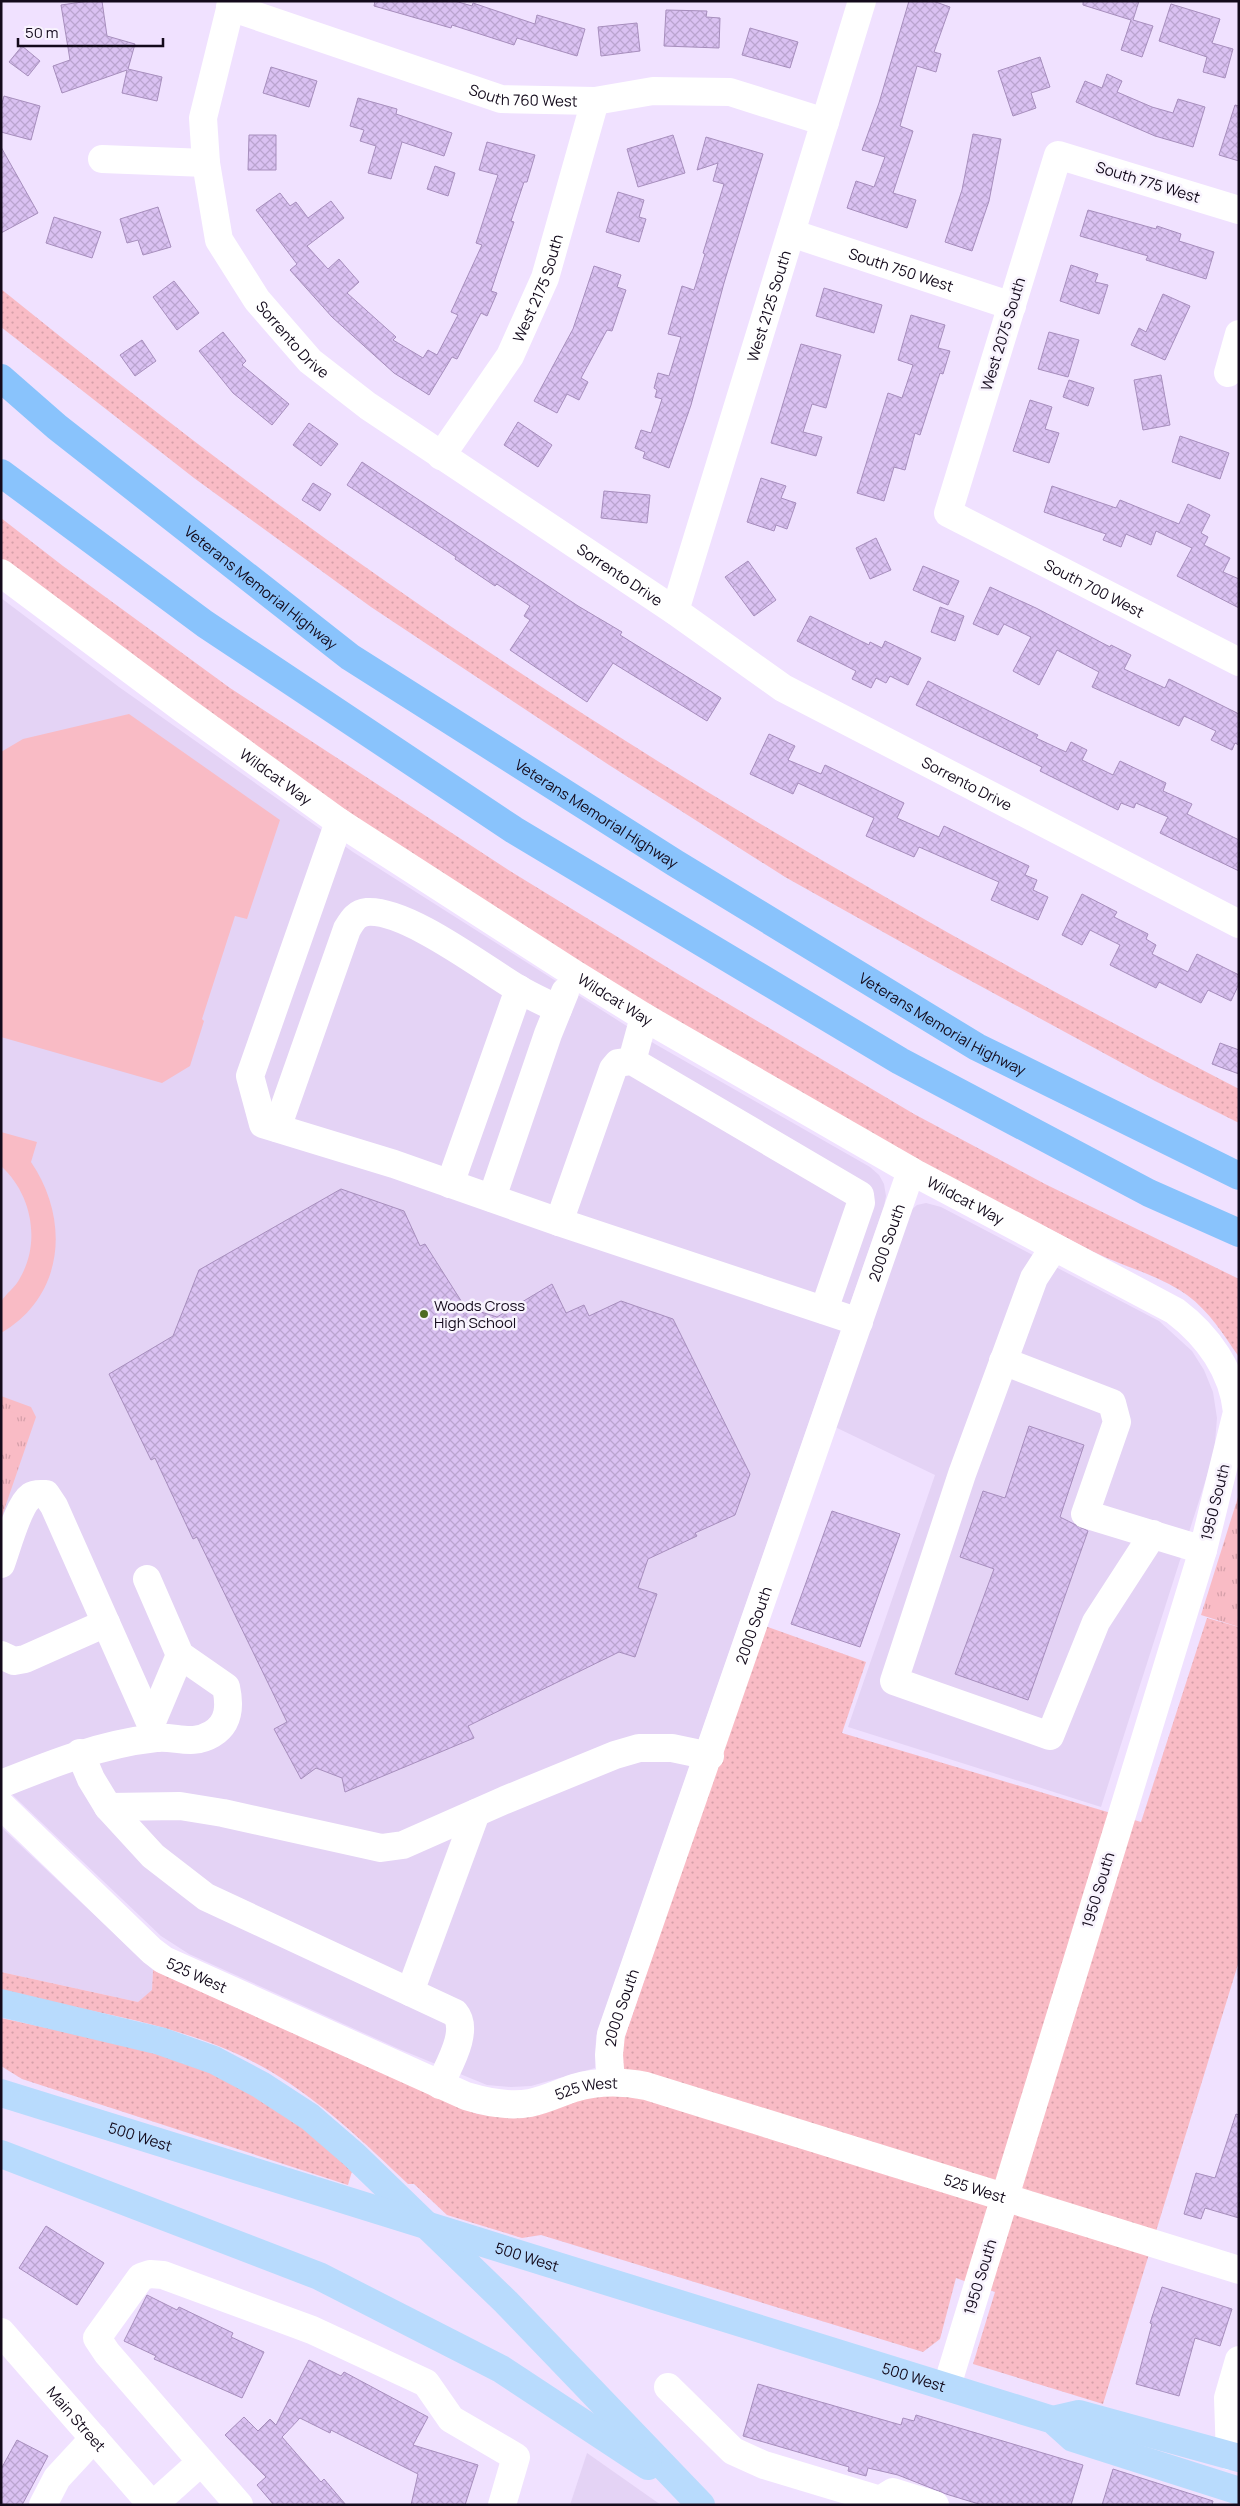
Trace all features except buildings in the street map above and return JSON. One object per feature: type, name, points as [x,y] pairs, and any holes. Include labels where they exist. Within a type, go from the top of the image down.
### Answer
[{"type":"highway","name":"Veterans Memorial Highway","points":[[1,378],[57,427],[350,657],[675,863],[977,1046],[1239,1176]]},
{"type":"highway","points":[[1,473],[205,624],[514,830],[900,1061],[1149,1193],[1239,1233]]},
{"type":"main road","points":[[1,2003],[160,2041],[214,2060],[261,2085],[310,2117],[354,2156],[506,2302],[695,2499]]},
{"type":"main road","name":"500 West","points":[[1,2093],[371,2210],[1053,2420],[1073,2438],[1234,2495]]},
{"type":"main road","points":[[1,2154],[320,2276],[501,2369],[695,2499]]},
{"type":"main road","points":[[1053,2420],[1080,2414],[1234,2457]]},
{"type":"street","name":"West 2125 South","points":[[675,611],[862,1]]},
{"type":"street","name":"South 760 West","points":[[231,4],[501,99],[595,101],[653,91],[730,92],[826,122]]},
{"type":"street","name":"Sorrento Drive","points":[[231,4],[203,118],[206,163],[219,240],[257,300],[310,361],[368,406],[675,611],[784,688],[1239,924]]},
{"type":"street","name":"West 2175 South","points":[[441,456],[510,356],[545,278],[595,101]]},
{"type":"street","name":"South 775 West","points":[[1058,155],[1239,210]]},
{"type":"street","name":"West 2075 South","points":[[948,513],[1058,155]]},
{"type":"street","points":[[102,159],[206,163]]},
{"type":"street","name":"South 750 West","points":[[791,233],[1012,306]]},
{"type":"street","points":[[1228,373],[1239,334]]},
{"type":"street","name":"South 700 West","points":[[948,513],[1239,662]]},
{"type":"street","name":"Wildcat Way","points":[[1,573],[183,710],[339,822],[573,973],[644,1017],[911,1171],[1157,1300],[1191,1323],[1215,1353],[1237,1390]]},
{"type":"street","points":[[339,822],[250,1076],[263,1124],[450,1184],[859,1322]]},
{"type":"street","points":[[277,1128],[347,929],[353,918],[361,913],[384,914],[418,927],[519,989],[558,1009]]},
{"type":"street","points":[[492,1198],[558,1009],[573,973]]},
{"type":"street","points":[[450,1184],[519,989]]},
{"type":"street","points":[[632,1061],[644,1017]]},
{"type":"street","points":[[559,1222],[613,1069],[618,1063],[632,1061],[860,1195],[861,1203],[824,1310]]},
{"type":"street","name":"2000 South","points":[[610,2082],[609,2055],[611,2034],[710,1756],[911,1171]]},
{"type":"street","points":[[1054,1247],[1034,1278],[962,1474],[894,1681],[1050,1736],[1096,1622],[1153,1534]]},
{"type":"street","points":[[1004,1361],[1112,1403],[1117,1422],[1085,1514],[1203,1550]]},
{"type":"street","name":"1950 South","points":[[947,2386],[1203,1550],[1237,1412],[1237,1390]]},
{"type":"street","points":[[1,1564],[21,1510],[30,1496],[38,1493],[46,1494],[54,1506],[154,1731]]},
{"type":"street","points":[[1,1784],[80,1753],[154,1731],[192,1742],[213,1734],[226,1719],[230,1704],[226,1687],[180,1655],[147,1579]]},
{"type":"street","points":[[1,1655],[14,1660],[25,1659],[106,1623]]},
{"type":"street","points":[[154,1731],[180,1655]]},
{"type":"street","points":[[108,1806],[180,1806],[381,1848],[403,1845],[615,1755],[639,1748],[672,1748],[710,1756]]},
{"type":"street","points":[[80,1753],[91,1779],[108,1806],[153,1856],[206,1897],[454,2013],[460,2020],[461,2032],[440,2085]]},
{"type":"street","name":"525 West","points":[[1,1805],[152,1951],[164,1960],[440,2085],[482,2101],[530,2103],[588,2084],[630,2083],[660,2090],[1239,2270]]},
{"type":"street","points":[[410,1992],[476,1813]]},
{"type":"street","points":[[239,2505],[107,2353],[97,2338],[141,2277],[150,2274],[163,2275],[312,2330],[426,2383],[451,2419],[516,2457],[502,2505]]},
{"type":"street","name":"Main Street","points":[[1,2332],[153,2505]]},
{"type":"street","points":[[1234,2457],[1228,2398],[1239,2360]]},
{"type":"street","points":[[668,2387],[733,2451],[764,2465],[868,2501],[893,2492],[935,2505]]},
{"type":"street","points":[[44,2505],[57,2478],[94,2438]]},
{"type":"street","points":[[153,2505],[201,2462]]},
{"type":"shaded area","name":"Woods Cross High School","points":[[1,598],[119,687],[353,852],[655,1044],[870,1167],[879,1175],[884,1184],[886,1196],[884,1206],[596,2036],[595,2068],[531,2086],[487,2085],[399,2049],[189,1954],[161,1936],[1,1784]]},
{"type":"shaded area","points":[[926,1203],[941,1207],[1159,1321],[1192,1351],[1204,1370],[1213,1392],[1217,1418],[1214,1454],[1101,1807],[848,1727],[935,1475],[835,1427],[910,1211],[917,1205]]},
{"type":"shaded area","points":[[1,1827],[153,1970],[152,1991],[138,2002],[1,1972]]},
{"type":"shaded area","points":[[587,2453],[661,2505],[570,2505]]},
{"type":"green space","points":[[1,289],[242,477],[341,550],[493,655],[701,788],[806,851],[1021,973],[1239,1089],[1239,1123],[1155,1081],[785,877],[609,765],[371,607],[194,478],[1,327]]},
{"type":"green space","points":[[1,518],[63,566],[230,688],[510,871],[678,974],[914,1114],[1045,1184],[1239,1279],[1239,1357],[1203,1309],[1175,1287],[1086,1248],[854,1126],[522,927],[362,822],[180,693],[1,559]]},
{"type":"green space","points":[[129,714],[280,820],[247,919],[235,916],[202,1019],[204,1021],[190,1066],[162,1083],[1,1037],[1,752],[23,739]]},
{"type":"green space","points":[[1,1132],[37,1142],[31,1162],[44,1184],[52,1208],[56,1231],[55,1255],[49,1278],[38,1299],[22,1317],[1,1333],[1,1302],[18,1281],[26,1264],[31,1234],[30,1219],[20,1190],[12,1177],[1,1166]]},
{"type":"green space","points":[[1,1396],[31,1407],[36,1417],[1,1519]]},
{"type":"green space","points":[[1,1408],[17,1414],[7,1443],[1,1441]]},
{"type":"green space","points":[[1239,1494],[1239,1627],[1201,1615]]},
{"type":"green space","points":[[1207,1618],[1239,1627],[1239,1961],[1103,2404],[973,2364],[995,2292],[956,2278],[940,2339],[923,2352],[541,2235],[522,2238],[447,2215],[414,2184],[408,2184],[359,2138],[307,2096],[270,2071],[239,2055],[207,2042],[139,2021],[1,1992],[1,1972],[138,2002],[152,1990],[153,1970],[458,2107],[478,2114],[528,2117],[619,2054],[765,1626],[866,1662],[842,1733],[1141,1822]]},
{"type":"green space","points":[[1,2018],[122,2044],[195,2065],[288,2112],[352,2171],[348,2185],[22,2079],[1,2066]]},
{"type":"place","name":"Woods Cross High School","points":[[424,1314]]}]
